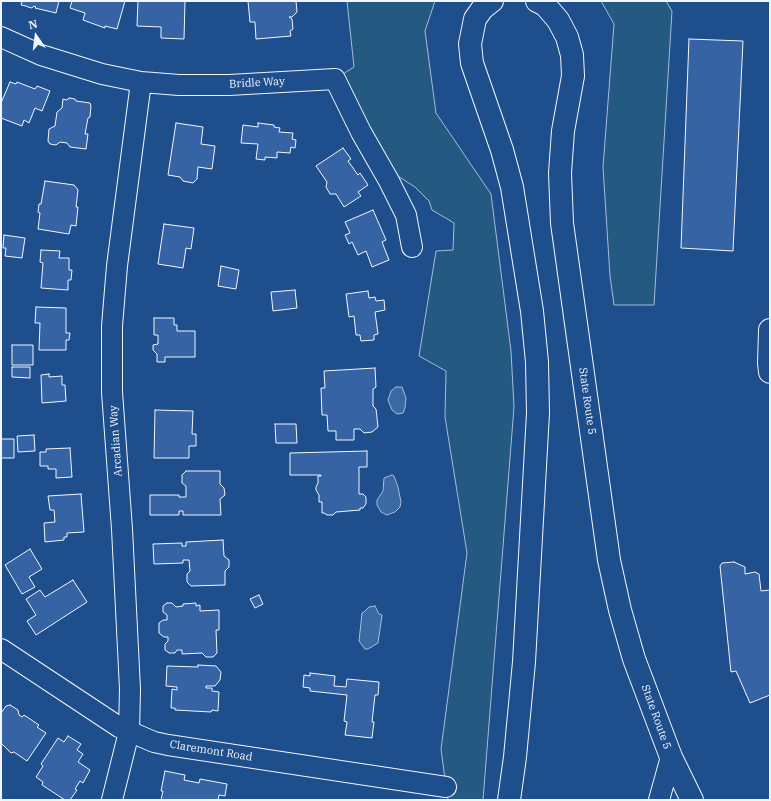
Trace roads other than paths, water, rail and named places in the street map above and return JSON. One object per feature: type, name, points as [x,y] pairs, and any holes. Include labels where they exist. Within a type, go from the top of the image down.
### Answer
[{"type":"main road","points":[[492,1],[482,9],[475,19],[470,44],[472,63],[502,150],[512,187],[532,311],[537,370],[538,413],[524,662],[515,757],[509,800]]},
{"type":"main road","name":"State Route 5","points":[[537,1],[545,6],[558,20],[567,37],[572,55],[573,76],[562,138],[560,173],[562,223],[609,560],[620,610],[634,658],[671,757],[692,800]]},
{"type":"main road","points":[[770,330],[770,372]]},
{"type":"street","name":"Bridle Way","points":[[1,38],[41,55],[102,74],[141,82],[230,85],[335,79],[361,132],[389,181],[406,215],[412,247]]},
{"type":"street","name":"Arcadian Way","points":[[112,800],[129,732],[130,689],[122,528],[112,392],[112,326],[117,266],[141,82]]},
{"type":"street","name":"Claremont Road","points":[[1,649],[119,727],[154,742],[446,787]]},
{"type":"street","points":[[658,800],[671,757]]}]
